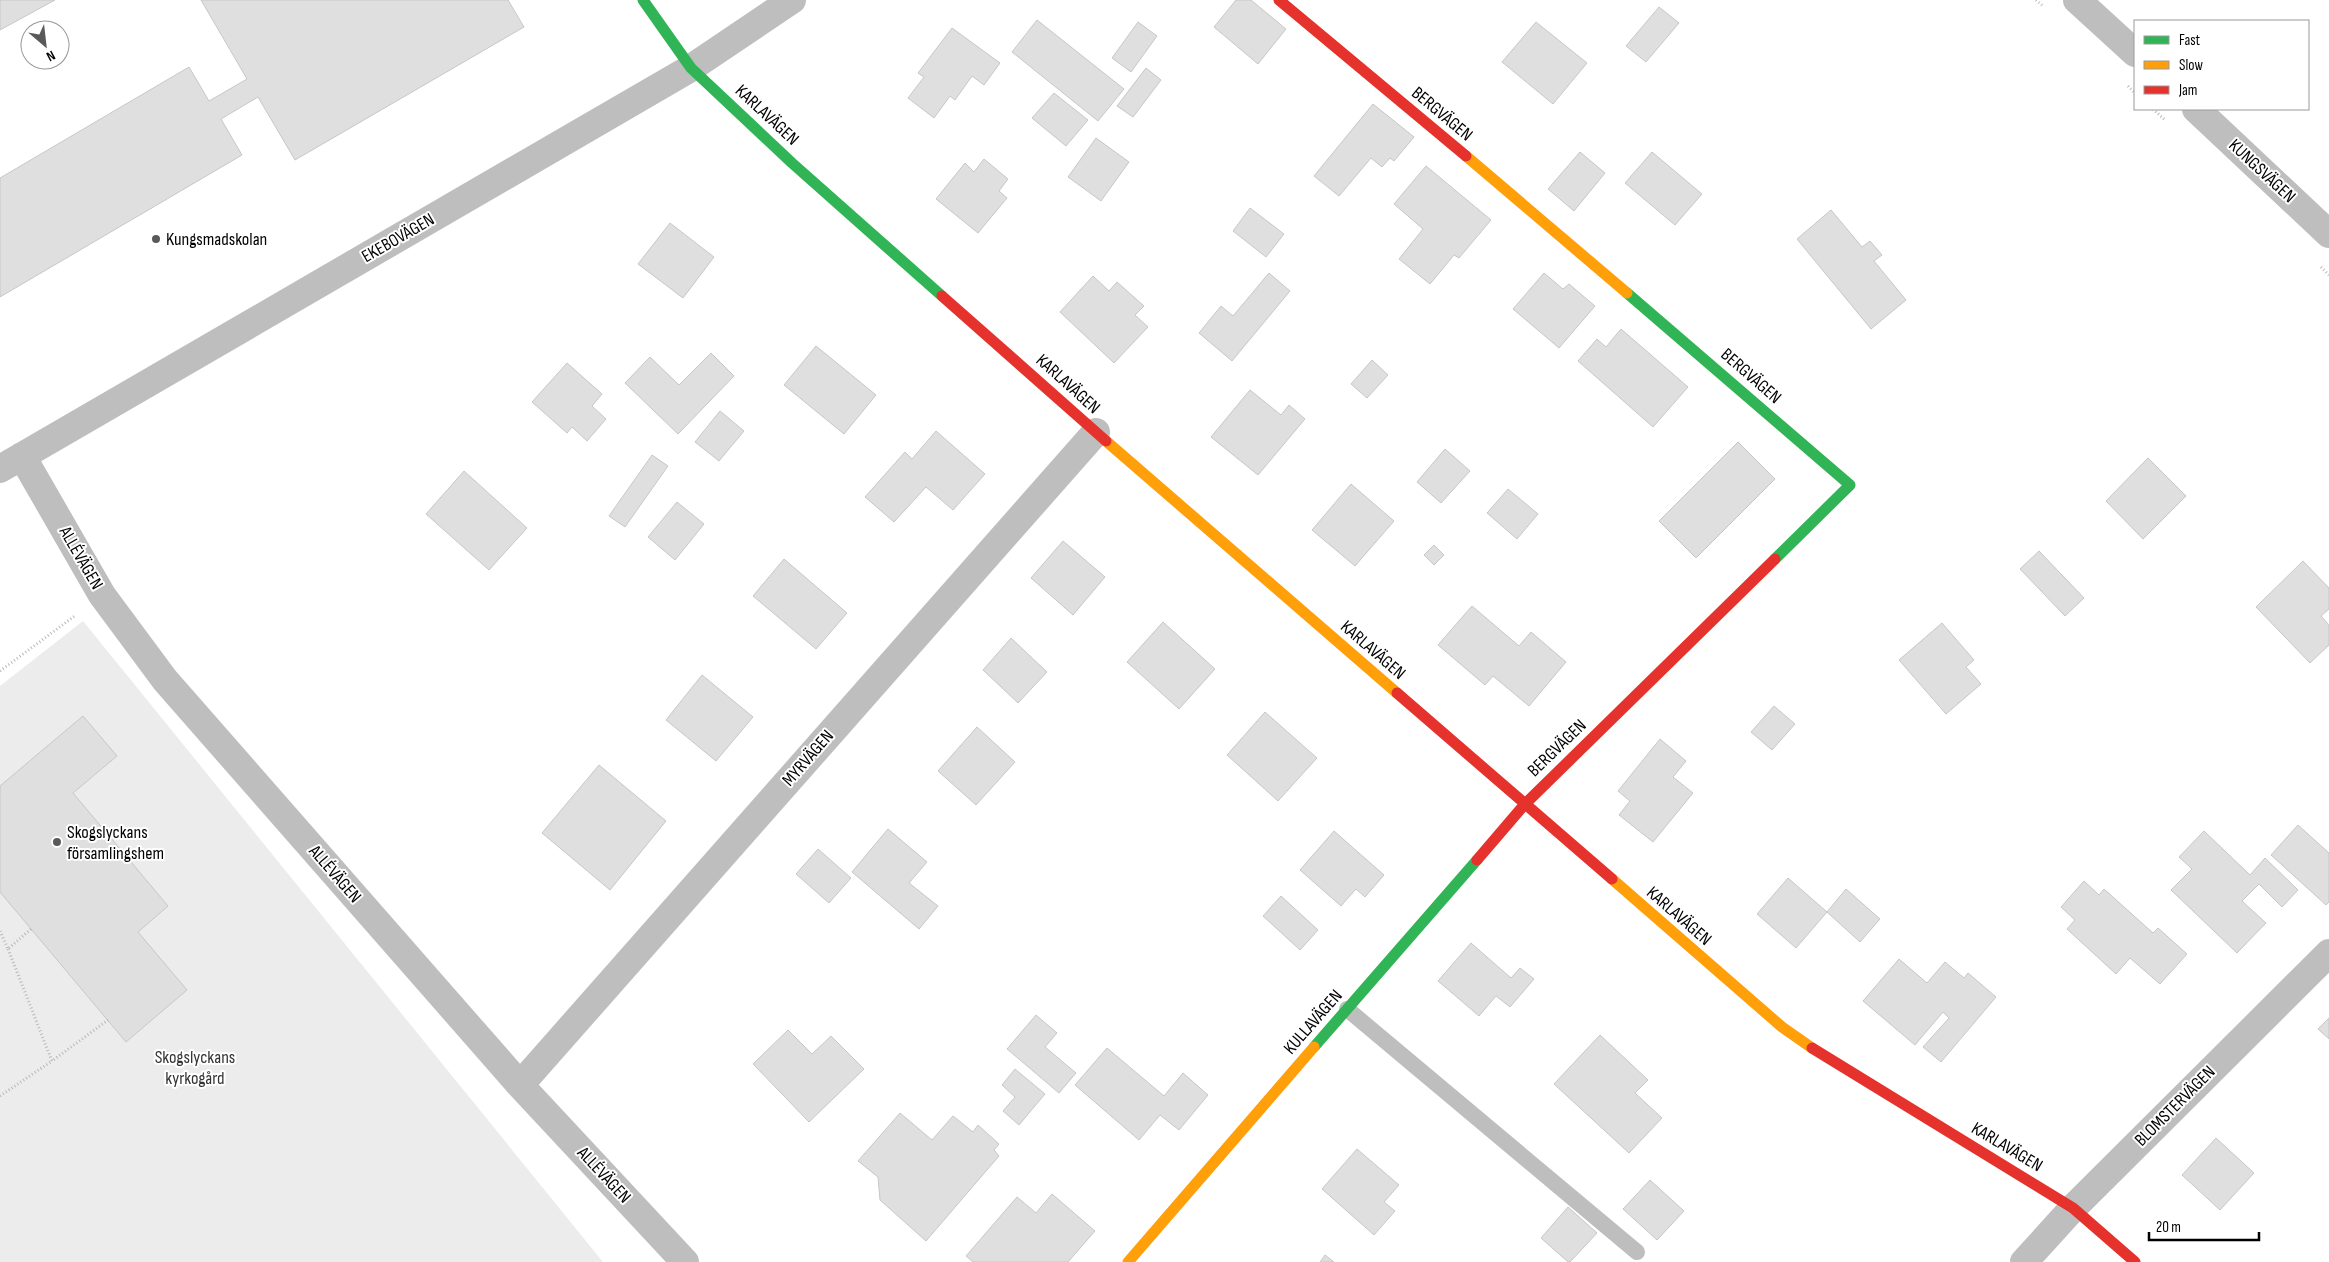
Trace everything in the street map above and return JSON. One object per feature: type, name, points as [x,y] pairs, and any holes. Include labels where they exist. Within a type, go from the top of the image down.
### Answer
[{"type":"street","name":"KARLAVÄGEN","points":[[644,0],[691,68],[792,163],[1096,432],[1782,1028],[1835,1063],[2073,1208],[2135,1262]]},
{"type":"street","name":"EKEBOVÄGEN","points":[[11,462],[691,68],[792,0]]},
{"type":"street","name":"BERGVÄGEN","points":[[1279,0],[1535,213],[1850,485],[1524,805]]},
{"type":"street","points":[[2077,0],[2134,52]]},
{"type":"street","name":"KUNGSVÄGEN","points":[[2197,110],[2329,234]]},
{"type":"street","name":"MYRVÄGEN","points":[[520,1085],[1096,432]]},
{"type":"street","name":"ALLÉVÄGEN","points":[[11,462],[102,595],[165,680],[520,1085],[685,1262]]},
{"type":"street","name":"KULLAVÄGEN","points":[[1128,1262],[1524,805]]},
{"type":"street","name":"BLOMSTERVÄGEN","points":[[2024,1262],[2073,1208],[2329,953]]},
{"type":"lane","points":[[1347,1009],[1637,1252]]},
{"type":"path","points":[[0,671],[102,595]]},
{"type":"path","points":[[8,949],[31,929]]},
{"type":"path","points":[[0,931],[52,1061]]},
{"type":"path","points":[[0,1096],[108,1020]]},
{"type":"green space","name":"Skogslyckans kyrkogård","points":[[83,621],[603,1262],[0,1262],[0,686]]},
{"type":"building","points":[[0,0],[55,0],[0,30]]},
{"type":"building","points":[[201,0],[508,0],[524,27],[295,160],[258,97],[221,119],[242,155],[0,297],[0,178],[189,67],[209,101],[247,79]]},
{"type":"building","points":[[1236,0],[1251,0],[1286,29],[1258,64],[1214,27]]},
{"type":"building","points":[[1659,7],[1679,23],[1646,62],[1626,46]]},
{"type":"building","points":[[1037,20],[1124,89],[1098,121],[1012,52]]},
{"type":"building","points":[[1138,22],[1157,36],[1131,72],[1112,58]]},
{"type":"building","points":[[1536,22],[1587,63],[1553,104],[1502,62]]},
{"type":"building","points":[[952,28],[1000,63],[984,85],[972,76],[955,100],[950,96],[934,118],[908,98],[924,77],[918,73]]},
{"type":"building","points":[[1146,68],[1161,80],[1133,117],[1117,106]]},
{"type":"building","points":[[1054,93],[1088,120],[1066,146],[1032,118]]},
{"type":"building","points":[[1373,104],[1414,137],[1394,161],[1390,158],[1382,167],[1371,158],[1339,196],[1314,176]]},
{"type":"building","points":[[1096,138],[1129,162],[1101,201],[1068,177]]},
{"type":"building","points":[[1580,152],[1605,173],[1574,211],[1548,189]]},
{"type":"building","points":[[1652,152],[1702,194],[1675,225],[1625,183]]},
{"type":"building","points":[[984,159],[1008,179],[999,191],[1007,198],[978,233],[936,199],[965,163],[974,172]]},
{"type":"building","points":[[1426,166],[1491,220],[1459,258],[1454,255],[1430,284],[1399,259],[1423,229],[1394,204]]},
{"type":"building","points":[[1250,208],[1284,234],[1266,257],[1233,231]]},
{"type":"building","points":[[1831,210],[1862,247],[1870,241],[1882,255],[1874,261],[1906,300],[1871,329],[1797,239]]},
{"type":"building","points":[[670,223],[714,257],[683,298],[638,264]]},
{"type":"building","points":[[1269,273],[1290,291],[1232,361],[1199,333],[1221,306],[1233,316]]},
{"type":"building","points":[[1544,273],[1563,289],[1569,284],[1595,306],[1559,348],[1513,309]]},
{"type":"building","points":[[1093,276],[1109,291],[1117,282],[1144,306],[1135,315],[1148,327],[1114,363],[1060,312]]},
{"type":"building","points":[[1621,329],[1688,387],[1653,427],[1578,361],[1597,339],[1606,347]]},
{"type":"building","points":[[816,346],[876,395],[844,434],[784,385]]},
{"type":"building","points":[[711,353],[734,376],[678,434],[625,383],[650,357],[679,385]]},
{"type":"building","points":[[1372,360],[1388,375],[1367,398],[1351,384]]},
{"type":"building","points":[[567,363],[602,394],[592,406],[606,419],[587,441],[572,427],[567,433],[532,402]]},
{"type":"building","points":[[1250,390],[1281,415],[1289,405],[1305,419],[1258,475],[1211,437]]},
{"type":"building","points":[[720,411],[744,431],[719,461],[695,442]]},
{"type":"building","points":[[936,431],[985,474],[953,510],[926,487],[894,522],[865,497],[905,452],[912,459]]},
{"type":"building","points":[[1738,442],[1775,479],[1696,558],[1659,521]]},
{"type":"building","points":[[1445,449],[1470,471],[1441,503],[1417,482]]},
{"type":"building","points":[[652,455],[668,466],[625,527],[609,516]]},
{"type":"building","points":[[2148,458],[2186,496],[2143,539],[2106,501]]},
{"type":"building","points":[[464,471],[527,528],[489,570],[426,514]]},
{"type":"building","points":[[1351,484],[1394,521],[1355,566],[1312,530]]},
{"type":"building","points":[[1508,489],[1538,514],[1517,539],[1487,513]]},
{"type":"building","points":[[677,502],[704,524],[675,560],[648,537]]},
{"type":"building","points":[[1063,541],[1105,577],[1073,615],[1031,578]]},
{"type":"building","points":[[1434,545],[1444,555],[1434,565],[1424,555]]},
{"type":"building","points":[[2039,551],[2084,598],[2065,616],[2020,569]]},
{"type":"building","points":[[784,559],[847,613],[816,649],[753,596]]},
{"type":"building","points":[[2303,561],[2329,588],[2329,609],[2321,616],[2329,625],[2329,645],[2310,663],[2256,607]]},
{"type":"building","points":[[1472,606],[1519,646],[1531,632],[1566,662],[1529,706],[1493,676],[1485,685],[1438,645]]},
{"type":"building","points":[[1163,622],[1215,669],[1179,709],[1127,662]]},
{"type":"building","points":[[1942,623],[1974,660],[1966,667],[1981,684],[1946,714],[1899,660]]},
{"type":"building","points":[[1011,638],[1047,672],[1018,703],[983,670]]},
{"type":"building","points":[[702,675],[753,717],[716,761],[666,720]]},
{"type":"building","points":[[1774,706],[1795,724],[1772,750],[1751,732]]},
{"type":"building","points":[[1265,712],[1317,758],[1278,801],[1227,755]]},
{"type":"building","name":"Skogslyckans församlingshem","points":[[83,716],[117,756],[73,793],[168,906],[138,932],[187,990],[126,1042],[0,892],[0,786]]},
{"type":"building","points":[[977,727],[1015,762],[976,805],[938,771]]},
{"type":"building","points":[[1660,739],[1686,761],[1673,777],[1693,793],[1653,842],[1619,815],[1630,801],[1618,791]]},
{"type":"building","points":[[599,765],[666,821],[610,890],[542,833]]},
{"type":"building","points":[[2298,825],[2329,853],[2329,902],[2326,905],[2271,855]]},
{"type":"building","points":[[888,829],[927,862],[909,883],[938,906],[919,929],[852,872]]},
{"type":"building","points":[[1334,831],[1384,875],[1365,897],[1356,889],[1341,906],[1300,870]]},
{"type":"building","points":[[2204,831],[2250,875],[2265,858],[2298,890],[2282,907],[2259,884],[2242,901],[2266,923],[2237,953],[2171,890],[2192,869],[2179,857]]},
{"type":"building","points":[[818,849],[851,878],[829,903],[796,874]]},
{"type":"building","points":[[1788,878],[1827,912],[1796,948],[1757,914]]},
{"type":"building","points":[[2084,881],[2099,895],[2104,889],[2153,933],[2158,928],[2187,954],[2160,984],[2130,958],[2116,974],[2067,929],[2075,920],[2061,907]]},
{"type":"building","points":[[1846,889],[1880,919],[1860,942],[1827,912]]},
{"type":"building","points":[[1281,896],[1318,930],[1300,950],[1263,916]]},
{"type":"building","points":[[1471,943],[1511,978],[1520,968],[1534,979],[1510,1007],[1496,996],[1479,1016],[1438,981]]},
{"type":"building","points":[[1899,959],[1927,983],[1945,962],[1964,978],[1968,973],[1996,997],[1941,1062],[1923,1047],[1949,1018],[1943,1012],[1915,1045],[1863,1001]]},
{"type":"building","points":[[1036,1015],[1057,1033],[1045,1047],[1076,1073],[1059,1093],[1007,1049]]},
{"type":"building","points":[[2329,1018],[2329,1039],[2318,1029]]},
{"type":"building","points":[[788,1030],[812,1054],[831,1036],[864,1069],[809,1122],[753,1064]]},
{"type":"building","points":[[1600,1035],[1648,1080],[1635,1093],[1662,1118],[1629,1153],[1554,1084]]},
{"type":"building","points":[[1107,1048],[1164,1096],[1183,1073],[1208,1095],[1179,1130],[1160,1115],[1139,1140],[1075,1085]]},
{"type":"building","points":[[1015,1069],[1045,1094],[1019,1125],[1003,1111],[1015,1097],[1002,1085]]},
{"type":"building","points":[[900,1113],[932,1140],[953,1116],[973,1132],[978,1125],[999,1144],[994,1150],[999,1156],[926,1241],[880,1200],[878,1177],[858,1161]]},
{"type":"building","points":[[2216,1138],[2254,1173],[2220,1210],[2182,1175]]},
{"type":"building","points":[[1357,1149],[1399,1185],[1384,1202],[1395,1211],[1374,1235],[1322,1189]]},
{"type":"building","points":[[1650,1180],[1684,1211],[1657,1240],[1623,1209]]},
{"type":"building","points":[[1052,1194],[1095,1231],[1068,1262],[973,1262],[966,1256],[1017,1197],[1036,1213]]},
{"type":"building","points":[[1568,1207],[1597,1233],[1570,1262],[1541,1238]]},
{"type":"building","points":[[1325,1255],[1334,1262],[1320,1262]]},
{"type":"traffic: fast","points":[[643,0],[691,68],[792,163],[942,296]]},
{"type":"traffic: fast","points":[[1627,293],[1850,485],[1775,559]]},
{"type":"traffic: fast","points":[[1314,1047],[1477,860]]},
{"type":"traffic: slow","points":[[1466,156],[1627,293]]},
{"type":"traffic: slow","points":[[1106,441],[1397,693]]},
{"type":"traffic: slow","points":[[1612,879],[1782,1027],[1812,1048]]},
{"type":"traffic: slow","points":[[1128,1262],[1314,1047]]},
{"type":"traffic: jam","points":[[1279,0],[1466,156]]},
{"type":"traffic: jam","points":[[942,296],[1106,441]]},
{"type":"traffic: jam","points":[[1477,860],[1524,805],[1775,559]]},
{"type":"traffic: jam","points":[[1397,693],[1612,879]]},
{"type":"traffic: jam","points":[[1812,1048],[2073,1208],[2135,1262]]},
{"type":"place","name":"Kungsmadskolan","points":[[156,239]]},
{"type":"place","name":"Skogslyckans församlingshem","points":[[57,842]]}]
